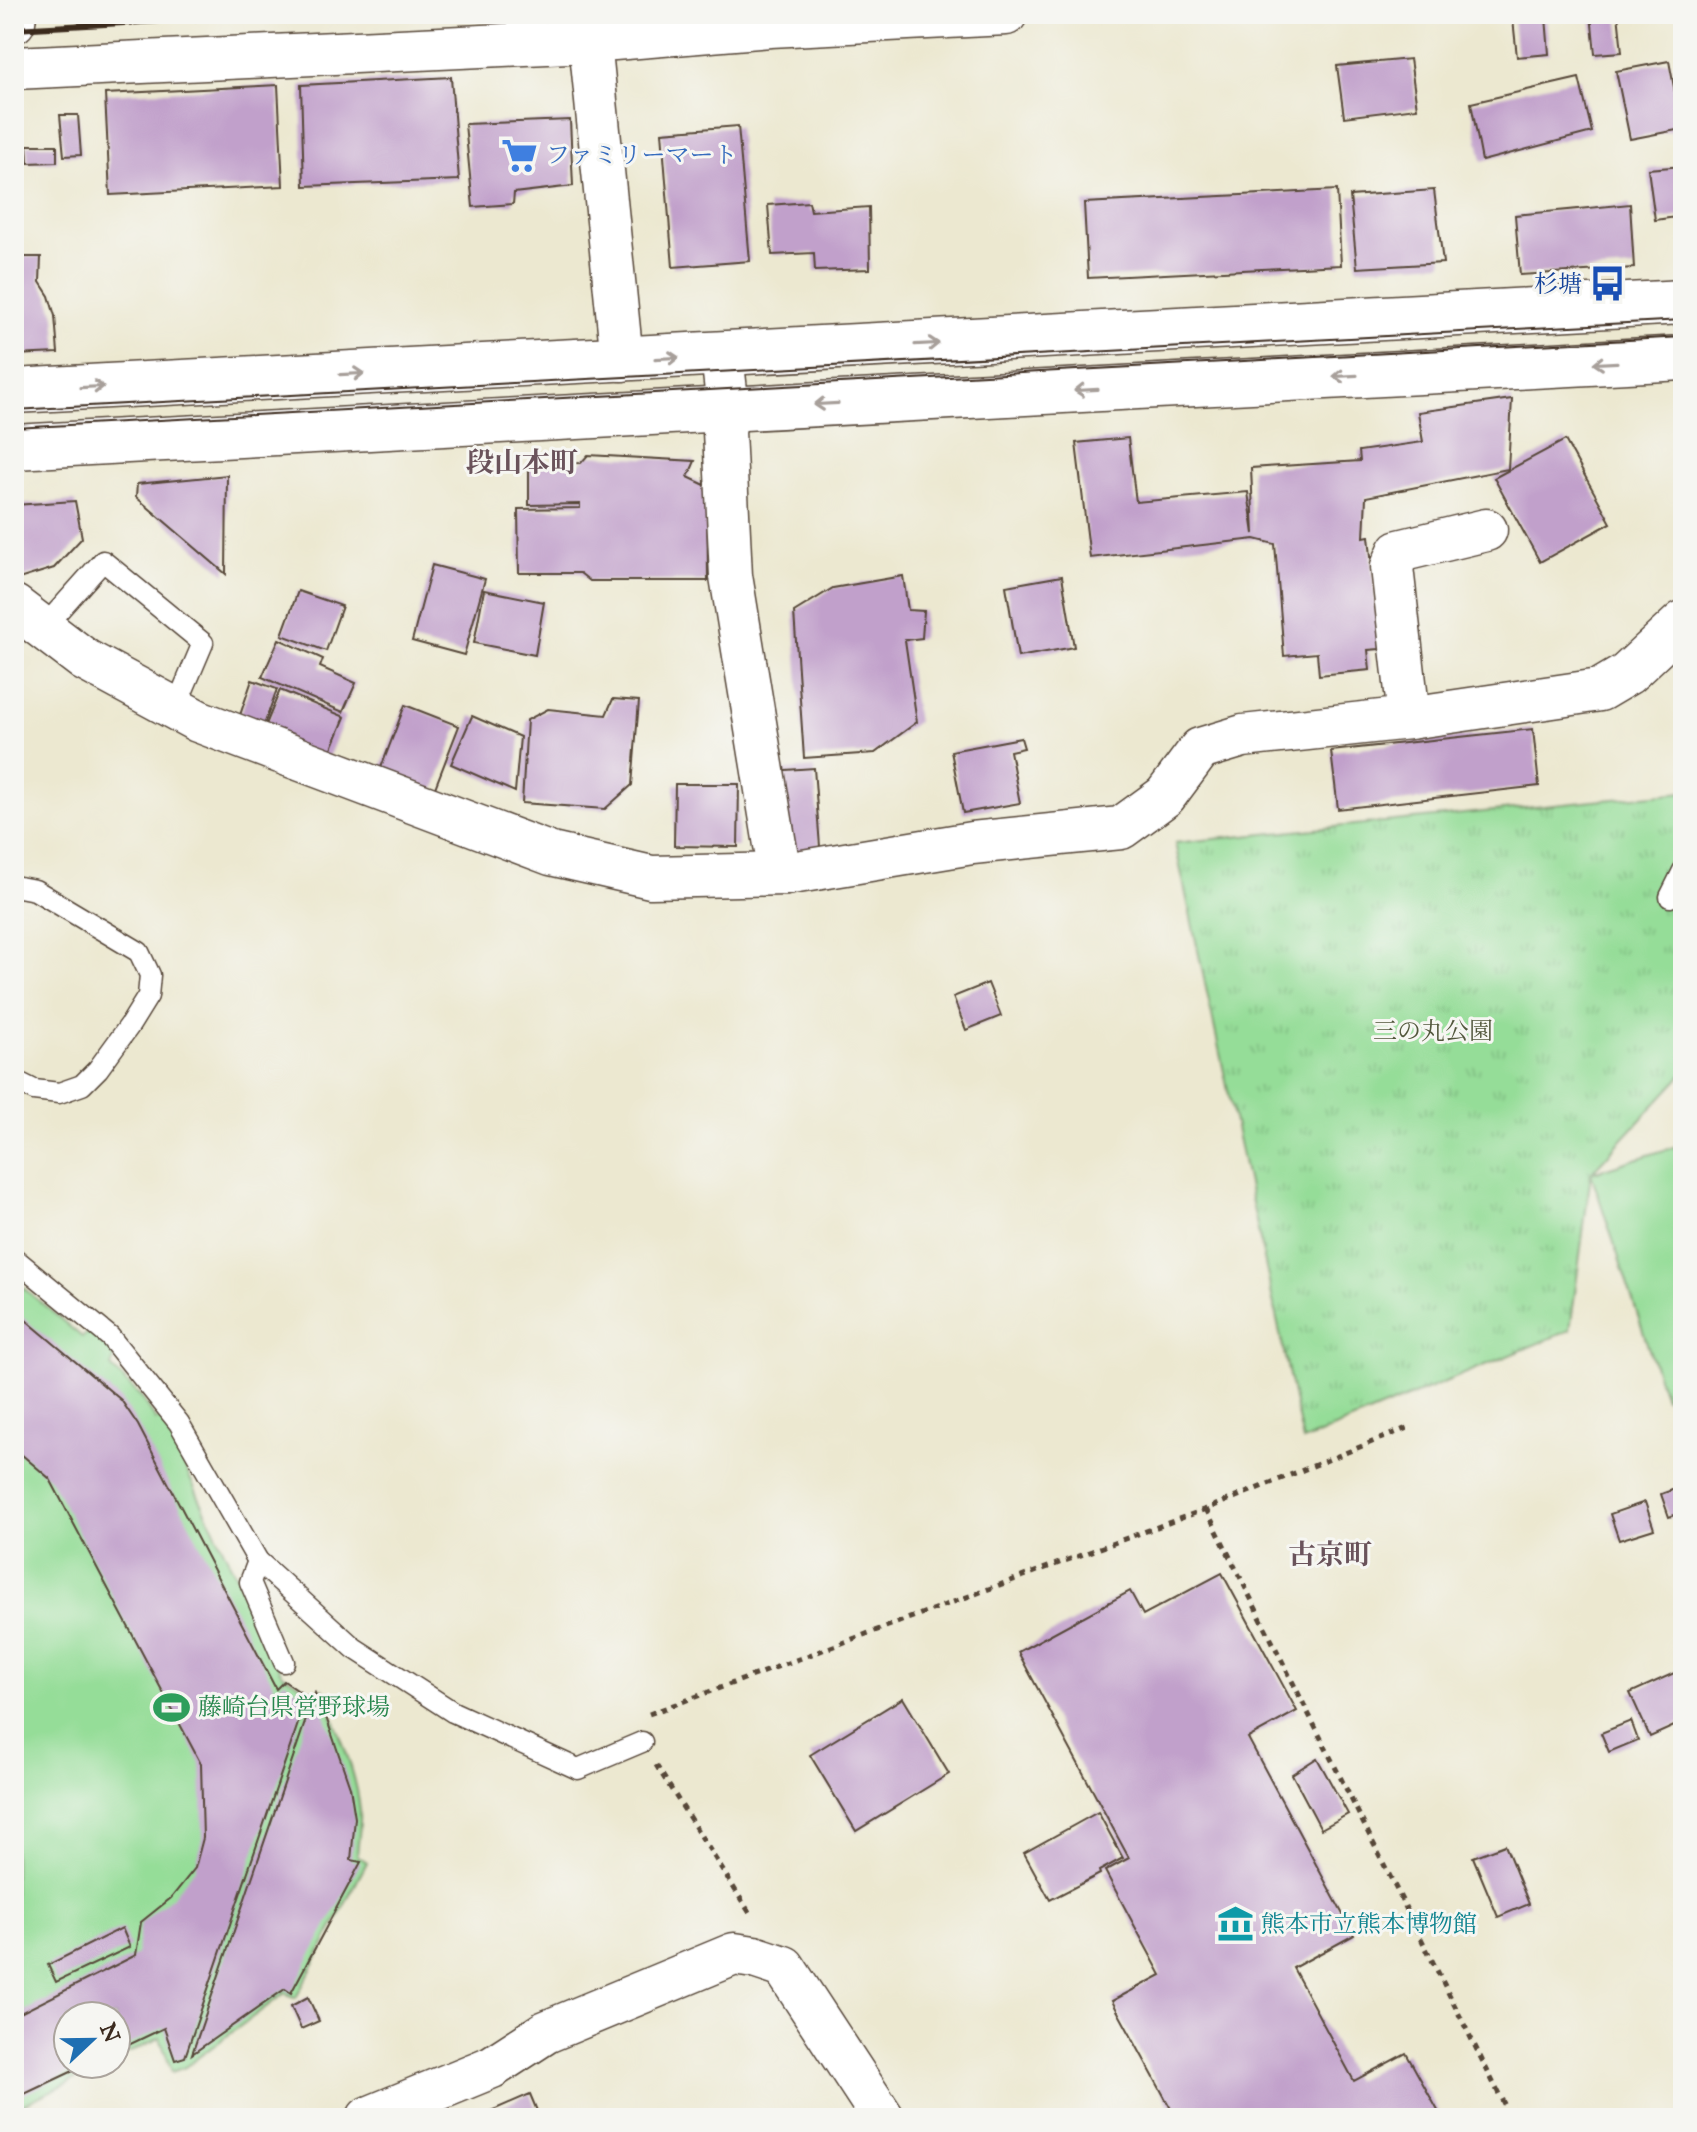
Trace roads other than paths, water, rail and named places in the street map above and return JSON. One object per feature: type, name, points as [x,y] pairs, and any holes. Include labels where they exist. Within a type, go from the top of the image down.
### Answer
[{"type":"street","points":[[14,22],[15,14]]},
{"type":"street","points":[[14,68],[586,28],[770,26],[1006,14]]},
{"type":"street","points":[[586,28],[622,360]]},
{"type":"street","points":[[14,391],[1683,302]]},
{"type":"street","points":[[722,355],[728,409],[724,431],[731,576],[778,863],[785,874]]},
{"type":"street","points":[[14,447],[1683,358]]},
{"type":"street","points":[[1409,718],[1392,567],[1399,551],[1486,530]]},
{"type":"street","points":[[28,617],[85,660],[198,721],[551,854],[651,877],[785,874],[972,843],[1121,828],[1165,796],[1200,749],[1243,736],[1409,718],[1600,690],[1627,674],[1683,622]]},
{"type":"street","points":[[368,2118],[492,2067],[546,2032],[734,1954],[784,1967],[883,2118]]},
{"type":"lane","points":[[28,617],[103,561],[203,643],[175,709]]},
{"type":"lane","points":[[1670,897],[1683,871]]},
{"type":"lane","points":[[14,886],[35,890],[139,952],[150,975],[148,996],[98,1069],[82,1085],[59,1093],[34,1090],[14,1080]]},
{"type":"lane","points":[[14,1258],[110,1337],[179,1423],[258,1561],[354,1648],[453,1712],[578,1769],[642,1742]]},
{"type":"lane","points":[[258,1561],[250,1582],[284,1662]]},
{"type":"tram line","points":[[14,410],[1683,320]]},
{"type":"tram line","points":[[14,428],[1683,337]]},
{"type":"railway","points":[[14,29],[287,14]]},
{"type":"place","name":"ファミリーマート","points":[[520,155]]},
{"type":"place","name":"杉塘","points":[[1608,284]]},
{"type":"place","name":"藤崎台県営野球場","points":[[172,1707]]},
{"type":"place","name":"熊本市立熊本博物館","points":[[1235,1924]]},
{"type":"district","name":"段山本町","points":[[522,462]]},
{"type":"district","name":"古京町","points":[[1330,1554]]},
{"type":"park label","name":"三の丸公園","points":[[1433,1031]]}]
